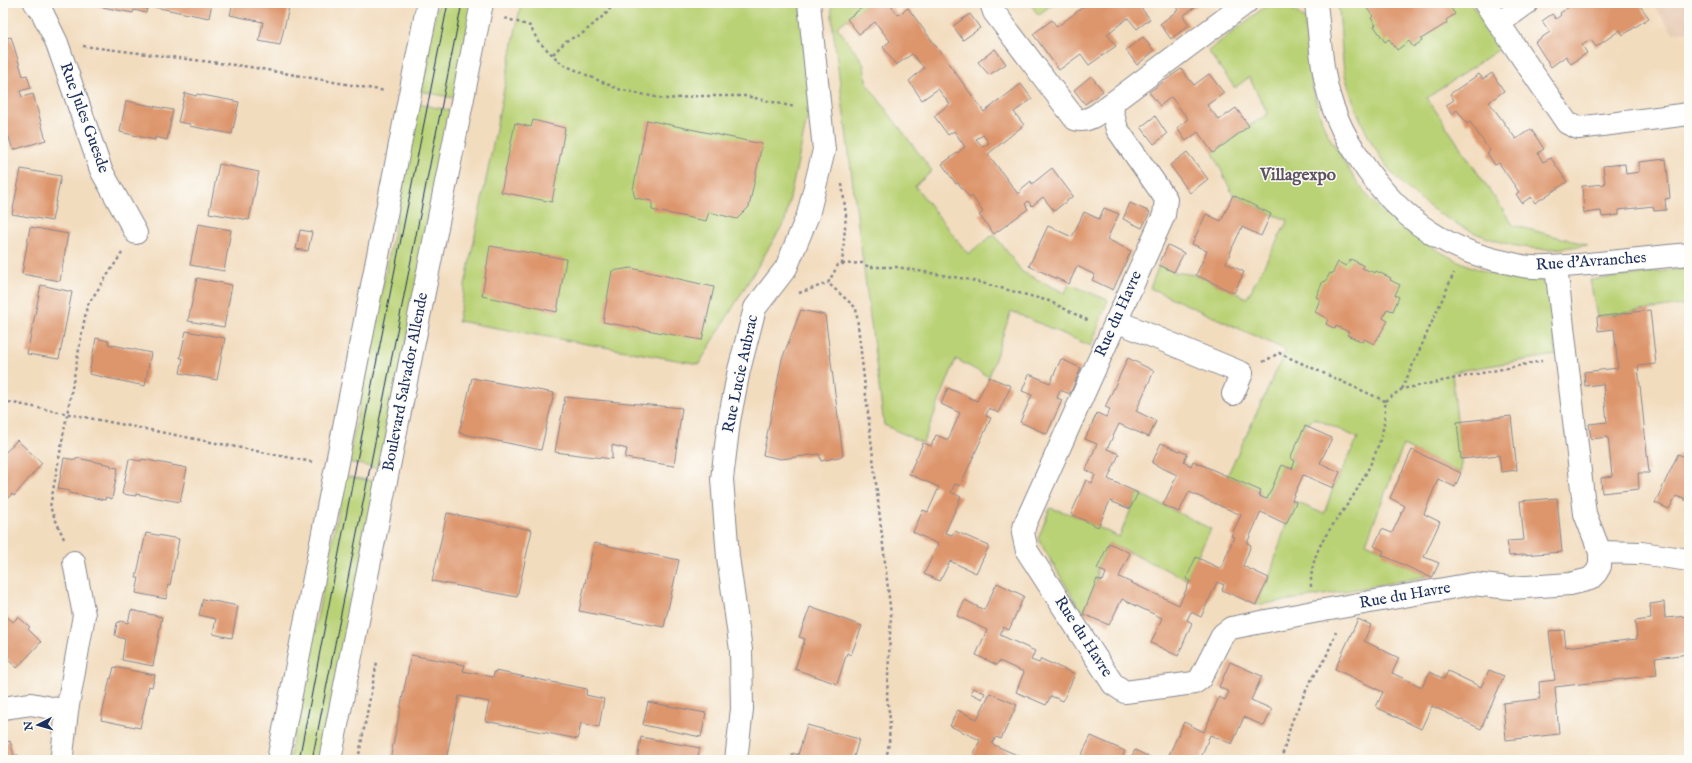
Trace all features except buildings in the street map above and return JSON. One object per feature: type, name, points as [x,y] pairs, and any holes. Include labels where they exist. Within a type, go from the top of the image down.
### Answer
[{"type":"street","name":"Rue Jules Guesde","points":[[35,3],[41,10],[57,43],[101,170],[136,233]]},
{"type":"street","points":[[278,760],[428,3]]},
{"type":"street","name":"Boulevard Salvador Allende","points":[[330,760],[482,3]]},
{"type":"street","name":"Rue Lucie Aubrac","points":[[736,760],[742,709],[741,650],[728,557],[722,479],[730,421],[740,370],[755,308],[786,268],[808,215],[824,150],[809,3]]},
{"type":"street","points":[[991,3],[994,12],[1075,119],[1082,121],[1088,120],[1115,101],[1246,3]]},
{"type":"street","name":"Rue d'Avranches","points":[[1316,3],[1326,83],[1340,124],[1358,158],[1388,198],[1421,227],[1438,238],[1472,254],[1531,267],[1556,267],[1689,254]]},
{"type":"street","points":[[1486,3],[1567,123],[1572,126],[1578,128],[1689,114]]},
{"type":"street","points":[[1499,23],[1527,3]]},
{"type":"street","name":"Rue du Havre","points":[[1115,101],[1112,110],[1117,130],[1166,199],[1164,215],[1025,524],[1023,533],[1027,551],[1113,684],[1125,692],[1194,683],[1200,679],[1223,634],[1231,628],[1472,584],[1511,588],[1570,584],[1590,579],[1600,566],[1600,552]]},
{"type":"street","points":[[1556,267],[1585,514],[1600,552],[1641,553],[1689,560]]},
{"type":"street","points":[[1113,326],[1242,374],[1233,394]]},
{"type":"street","points":[[63,760],[62,755],[67,711],[84,616],[74,562]]},
{"type":"street","points":[[3,708],[31,704],[67,711]]},
{"type":"path","points":[[553,54],[566,41],[582,33],[608,12],[613,3]]},
{"type":"path","points":[[505,18],[530,26],[538,41],[562,64],[618,89],[665,99],[699,96],[746,96],[820,114]]},
{"type":"path","points":[[105,49],[250,67],[387,92]]},
{"type":"path","points":[[842,179],[846,215],[842,264]]},
{"type":"path","points":[[74,562],[50,507],[87,306],[136,233]]},
{"type":"path","points":[[795,294],[828,283],[838,265],[862,263],[869,267],[896,267],[932,272],[1016,291],[1049,301],[1113,326]]},
{"type":"path","points":[[1402,389],[1454,272]]},
{"type":"path","points":[[828,283],[856,308],[891,615],[887,697],[890,719],[889,743],[886,760]]},
{"type":"path","points":[[1242,374],[1279,353],[1385,401]]},
{"type":"path","points":[[1385,401],[1402,389],[1566,357]]},
{"type":"path","points":[[3,401],[313,462]]},
{"type":"path","points":[[1313,612],[1310,577],[1313,561],[1328,529],[1354,493],[1368,468],[1384,428],[1385,401]]},
{"type":"path","points":[[1282,760],[1292,721],[1309,684],[1326,657],[1346,606]]},
{"type":"shaded area","points":[[1652,3],[1689,3],[1689,31],[1673,33]]},
{"type":"green space","points":[[438,3],[473,3],[454,98],[420,91]]},
{"type":"green space","points":[[521,3],[801,3],[810,105],[785,221],[699,364],[458,321]]},
{"type":"green space","points":[[831,3],[868,3],[837,27],[863,62],[867,84],[932,171],[915,186],[968,254],[994,234],[1022,272],[1065,293],[1069,284],[1108,300],[1091,346],[1011,311],[989,377],[956,359],[923,443],[884,425],[833,29]]},
{"type":"green space","points":[[1030,3],[1054,3],[1038,15]]},
{"type":"green space","points":[[1270,3],[1288,3],[1289,6],[1305,19],[1310,75],[1320,115],[1330,138],[1359,185],[1377,206],[1397,224],[1430,246],[1449,256],[1468,265],[1505,277],[1522,280],[1540,279],[1550,292],[1556,355],[1452,372],[1461,459],[1461,473],[1403,446],[1366,543],[1384,551],[1383,555],[1428,576],[1318,596],[1256,605],[1269,578],[1286,524],[1296,502],[1324,514],[1333,488],[1358,438],[1314,418],[1305,426],[1290,458],[1295,461],[1292,469],[1282,465],[1267,499],[1259,496],[1261,491],[1227,476],[1286,350],[1150,288],[1159,265],[1174,272],[1196,275],[1247,298],[1288,220],[1271,214],[1233,195],[1213,153],[1249,126],[1268,114],[1249,77],[1235,88],[1208,51]]},
{"type":"green space","points":[[1338,3],[1471,3],[1501,48],[1427,98],[1513,225],[1588,245],[1543,249],[1522,247],[1481,236],[1443,216],[1425,204],[1409,190],[1394,175],[1378,153],[1364,128],[1354,102],[1344,69]]},
{"type":"green space","points":[[419,104],[452,111],[381,469],[348,462]]},
{"type":"green space","points":[[1689,268],[1689,304],[1597,317],[1590,280]]},
{"type":"green space","points":[[345,476],[378,482],[323,760],[289,760]]},
{"type":"green space","points":[[1138,493],[1211,529],[1186,579],[1109,543],[1097,569],[1097,579],[1083,614],[1038,539],[1050,508],[1071,514],[1119,537]]},
{"type":"tram line","points":[[299,760],[448,3]]},
{"type":"tram line","points":[[312,760],[462,3]]},
{"type":"district","name":"Villagexpo","points":[[1298,175]]}]
